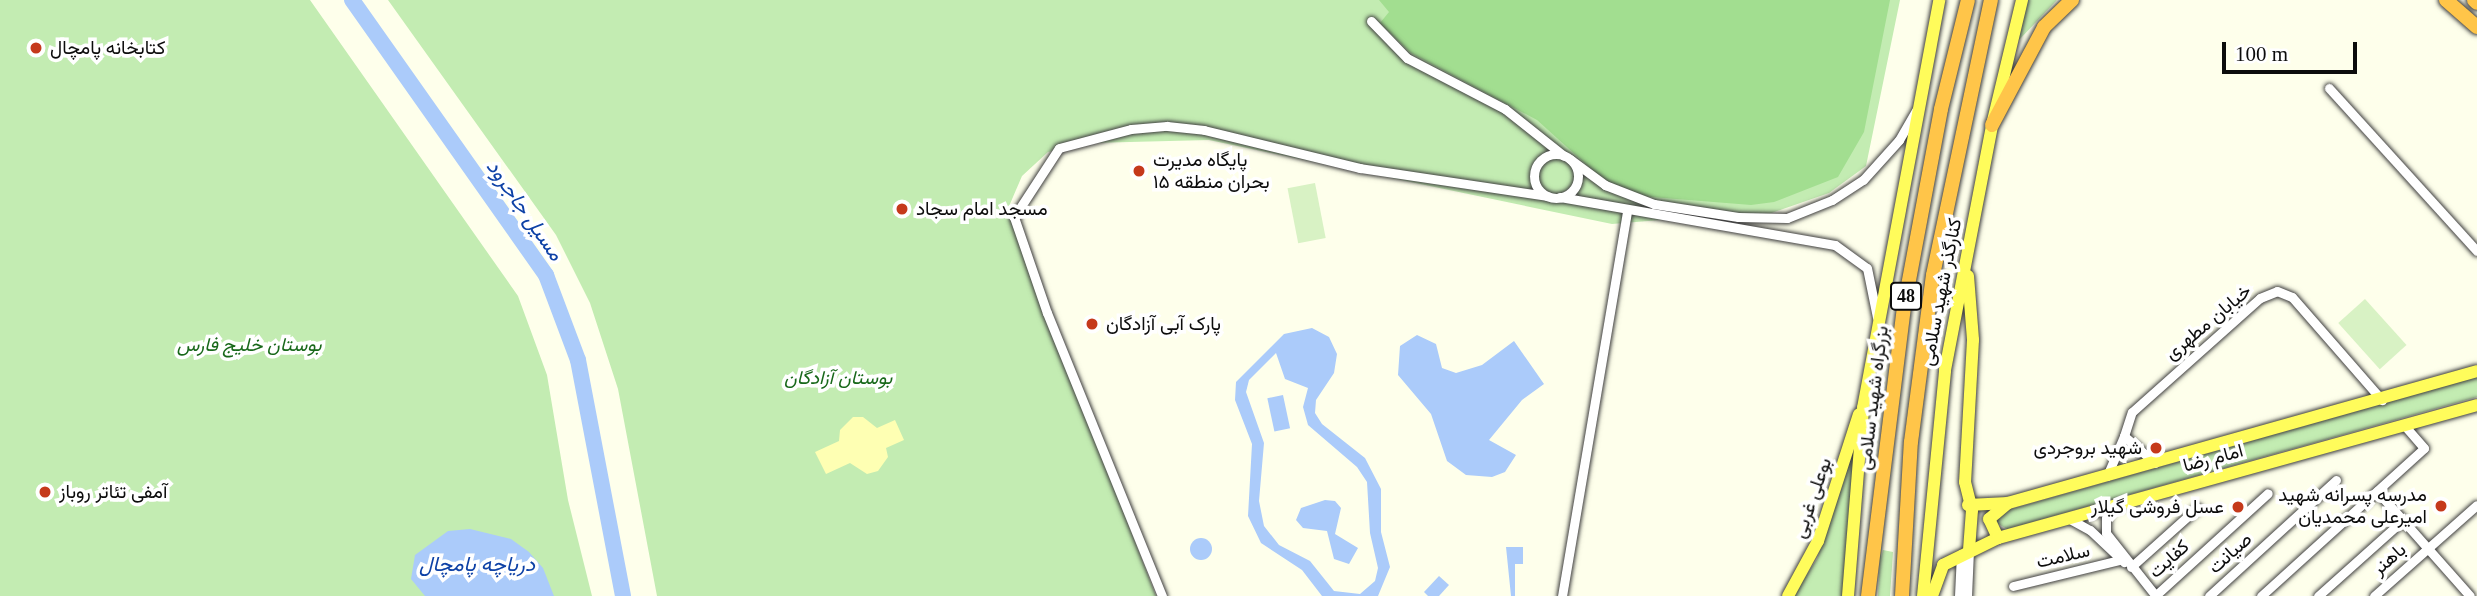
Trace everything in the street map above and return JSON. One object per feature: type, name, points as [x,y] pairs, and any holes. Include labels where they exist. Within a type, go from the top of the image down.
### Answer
[{"type":"highway","name":"بزرگراه شهید سلامی","points":[[1868,596],[1904,307],[1928,173],[1968,0]]},
{"type":"highway","name":"48","points":[[1902,596],[1910,442],[1933,275],[1991,0]]},
{"type":"highway","points":[[1992,125],[2044,27],[2072,0]]},
{"type":"highway","points":[[2446,0],[2477,27]]},
{"type":"main road","points":[[1848,596],[1863,408],[1939,0]]},
{"type":"main road","name":"کنارگذر شهید سلامی","points":[[1923,596],[1945,370],[1992,125],[2022,0]]},
{"type":"main road","points":[[1965,552],[1973,340],[1967,259]]},
{"type":"main road","name":"امام رضا","points":[[1968,505],[2008,503],[2382,400],[2477,371]]},
{"type":"main road","name":"امام رضا","points":[[1942,566],[1995,539],[2477,405]]},
{"type":"main road","name":"بوعلی غربی","points":[[1788,596],[1814,552],[1863,408]]},
{"type":"main road","points":[[1995,539],[1989,519],[2008,503]]},
{"type":"main road","points":[[1932,596],[1942,566]]},
{"type":"street","points":[[1371,21],[1407,58],[1505,109],[1605,185],[1654,204],[1738,217],[1787,218],[1832,200],[1863,180],[1899,140],[1917,109]]},
{"type":"street","points":[[2329,88],[2477,251]]},
{"type":"street","points":[[1162,596],[1047,313],[1014,218],[1059,148],[1131,129],[1167,126],[1204,130],[1360,168],[1560,197],[1627,212],[1844,249],[1867,268],[1878,318]]},
{"type":"street","points":[[1547,195],[1537,187],[1536,167],[1551,154],[1567,157],[1577,171],[1576,184],[1560,197]]},
{"type":"street","points":[[1562,596],[1627,212]]},
{"type":"street","name":"خیابان مطهری","points":[[2107,476],[2132,412],[2260,298],[2277,291],[2292,297],[2382,400]]},
{"type":"street","points":[[2261,596],[2424,448],[2404,425]]},
{"type":"street","points":[[2124,436],[2154,463]]},
{"type":"street","name":"صیانت","points":[[2209,596],[2336,480]]},
{"type":"street","points":[[2377,491],[2470,596]]},
{"type":"street","name":"کفایت","points":[[2156,596],[2268,493]]},
{"type":"street","name":"باهنر","points":[[2374,596],[2477,505]]},
{"type":"street","points":[[2113,506],[2106,518],[2106,533],[2156,596]]},
{"type":"street","points":[[2131,567],[2197,508]]},
{"type":"street","points":[[2068,519],[2090,530],[2120,560],[2131,567]]},
{"type":"street","points":[[2318,596],[2403,520]]},
{"type":"street","points":[[1959,596],[1964,576],[1995,539]]},
{"type":"street","points":[[1965,552],[1967,596]]},
{"type":"street","name":"سلامت","points":[[2014,586],[2120,560]]},
{"type":"street","points":[[1942,566],[1964,576]]},
{"type":"green space","name":"بوستان خلیج فارس","points":[[0,0],[310,0],[518,296],[547,375],[568,500],[592,596],[0,596]]},
{"type":"green space","name":"بوستان آزادگان","points":[[388,0],[1900,0],[1866,166],[1829,193],[1760,217],[1744,213],[1612,224],[1209,140],[1090,143],[1048,152],[1022,176],[1007,211],[1156,596],[657,596],[618,389],[590,303],[556,235]]},
{"type":"green space","points":[[2028,0],[2057,0],[2017,42]]},
{"type":"green space","points":[[2477,377],[2477,397],[2007,529],[1995,522],[2008,510]]},
{"type":"green space","points":[[1887,406],[1881,558],[1883,550],[1893,552],[1890,596],[1878,596]]},
{"type":"green space","points":[[1859,423],[1845,596],[1793,596],[1817,559]]},
{"type":"shaded area","points":[[1379,0],[1890,0],[1864,132],[1838,177],[1774,202],[1751,205],[1639,196],[1609,185],[1537,120],[1411,53],[1380,23],[1389,12]]},
{"type":"shaded area","points":[[1315,183],[1326,238],[1298,243],[1288,188]]},
{"type":"shaded area","points":[[2365,299],[2406,345],[2380,369],[2338,323]]},
{"type":"sand","points":[[853,417],[863,417],[877,428],[895,420],[904,440],[886,448],[888,457],[878,471],[867,474],[850,463],[826,474],[815,452],[839,441],[840,430]]},
{"type":"water","points":[[1312,328],[1329,337],[1337,354],[1334,373],[1316,400],[1315,413],[1322,424],[1365,458],[1381,489],[1381,532],[1390,567],[1378,596],[1322,596],[1302,570],[1261,543],[1248,516],[1252,444],[1235,400],[1236,382],[1284,334]],"holes":[[[1276,353],[1285,379],[1308,388],[1303,407],[1308,425],[1357,467],[1367,482],[1370,533],[1378,568],[1375,581],[1360,594],[1334,591],[1310,561],[1279,545],[1264,526],[1259,501],[1264,443],[1246,392],[1249,380]]]},
{"type":"water","points":[[1417,335],[1436,344],[1442,368],[1456,373],[1482,365],[1514,341],[1544,384],[1522,400],[1489,440],[1516,455],[1505,472],[1492,477],[1466,475],[1447,461],[1431,414],[1398,375],[1400,346]]},
{"type":"water","points":[[1283,395],[1290,428],[1274,432],[1267,398]]},
{"type":"water","points":[[1325,500],[1335,501],[1341,508],[1335,534],[1358,548],[1349,564],[1334,559],[1327,531],[1303,528],[1296,520],[1301,508]]},
{"type":"water","name":"دریاچه پامچال","points":[[470,529],[511,539],[529,552],[543,568],[554,596],[425,596],[411,579],[415,555],[448,531]]},
{"type":"water","points":[[1201,538],[1209,541],[1212,549],[1209,557],[1201,560],[1193,557],[1190,549],[1193,541]]},
{"type":"water","points":[[1506,547],[1523,547],[1523,564],[1515,564],[1515,596],[1511,596]]},
{"type":"water","points":[[1439,576],[1449,585],[1439,596],[1428,596],[1424,592]]},
{"type":"waterway","name":"مسیل جاجرود","points":[[352,0],[546,275],[578,360],[623,596]]},
{"type":"place","name":"کتابخانه پامچال","points":[[36,48]]},
{"type":"place","name":"پایگاه مدیرت بحران منطقه ۱۵","points":[[1139,171]]},
{"type":"place","name":"مسجد امام سجاد","points":[[902,209]]},
{"type":"place","name":"پارک آبی آزادگان","points":[[1092,324]]},
{"type":"place","name":"شهید بروجردی","points":[[2156,448]]},
{"type":"place","name":"آمفی تئاتر روباز","points":[[45,492]]},
{"type":"place","name":"مدرسه پسرانه شهید امیرعلی محمدیان","points":[[2441,506]]},
{"type":"place","name":"عسل فروشی گیلار","points":[[2238,507]]}]
